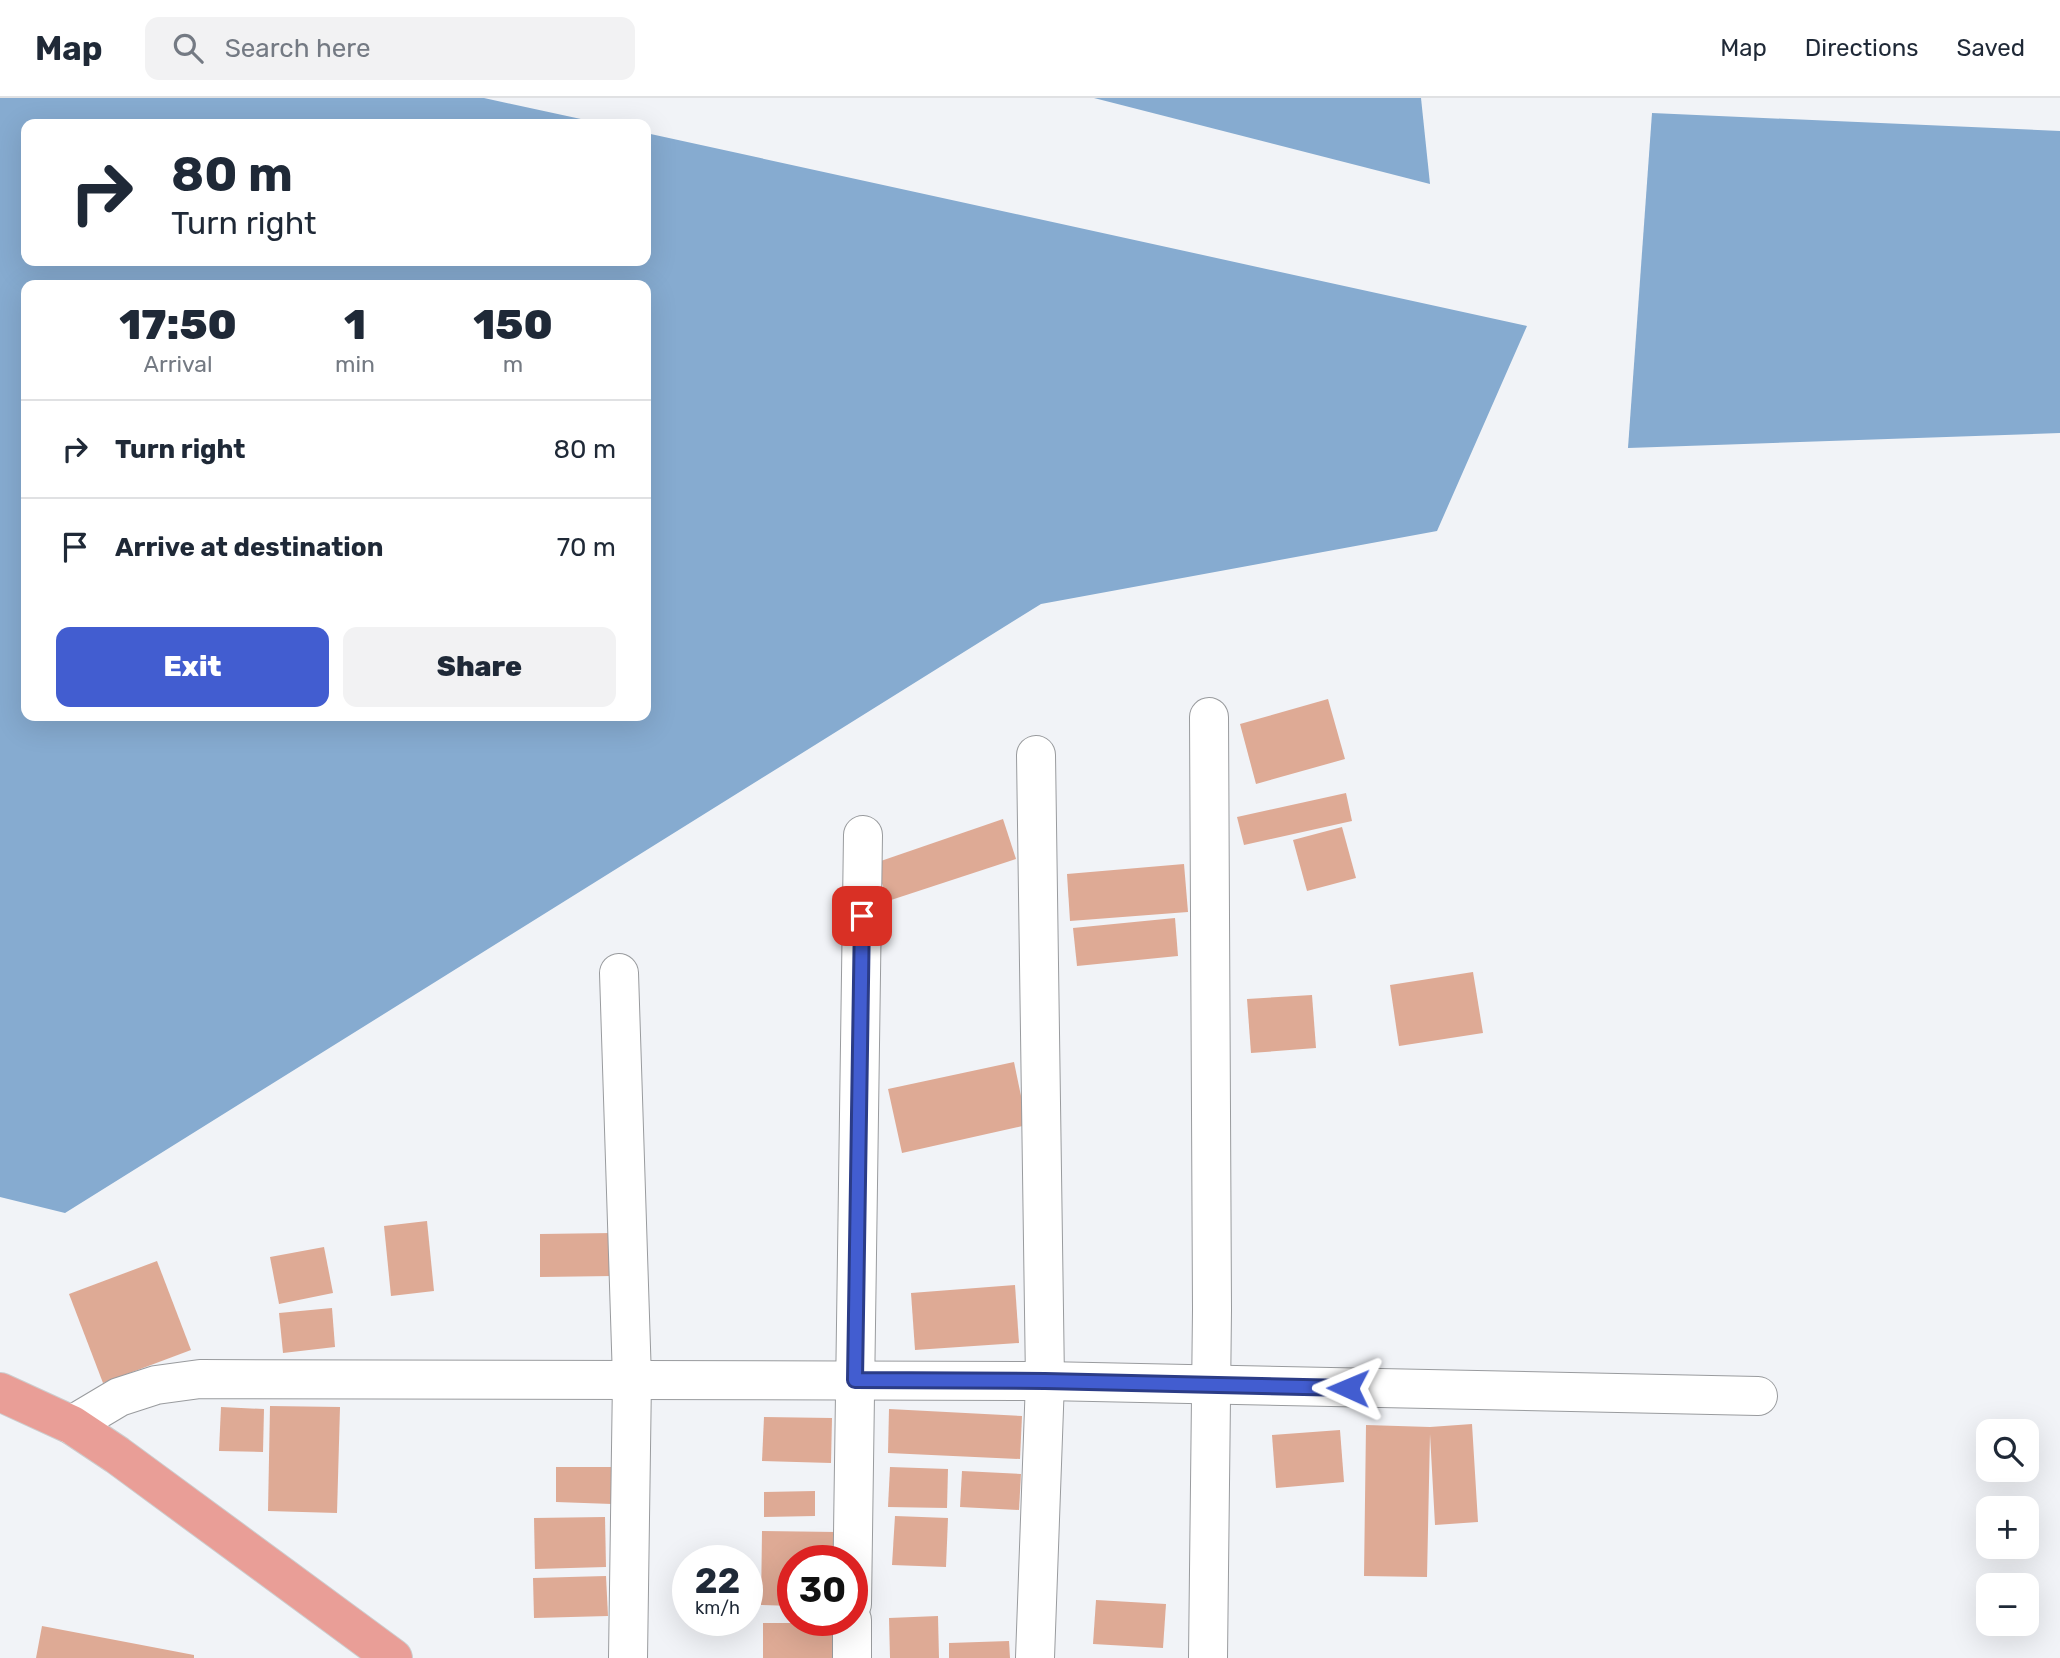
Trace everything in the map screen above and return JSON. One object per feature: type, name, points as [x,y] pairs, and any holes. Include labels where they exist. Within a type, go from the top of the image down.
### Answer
[{"type":"main road","points":[[0,1392],[72,1425],[393,1658]]},
{"type":"street","points":[[1208,1658],[1211,1386],[1209,717]]},
{"type":"street","points":[[1035,1658],[1045,1381],[1036,755]]},
{"type":"street","points":[[853,1545],[863,835]]},
{"type":"street","points":[[619,973],[632,1379],[628,1658]]},
{"type":"street","points":[[72,1425],[119,1397],[156,1385],[200,1379],[1045,1381],[1758,1396]]},
{"type":"street","points":[[852,1636],[852,1658]]},
{"type":"water","points":[[0,98],[484,98],[581,119],[21,119],[21,266],[651,266],[651,134],[1527,326],[1437,531],[1041,604],[65,1213],[0,1197]]},
{"type":"water","points":[[1094,98],[1421,98],[1430,184]]},
{"type":"water","points":[[1652,113],[2060,131],[2060,433],[1628,448]]},
{"type":"building","points":[[1328,699],[1345,759],[1256,784],[1240,724]]},
{"type":"building","points":[[1346,793],[1352,821],[1244,845],[1237,817]]},
{"type":"building","points":[[1003,819],[1016,859],[888,901],[875,863]]},
{"type":"building","points":[[1342,827],[1356,878],[1307,891],[1293,840]]},
{"type":"building","points":[[1184,864],[1188,912],[1070,921],[1067,874]]},
{"type":"building","points":[[1175,918],[1178,956],[1077,966],[1073,928]]},
{"type":"building","points":[[1473,972],[1483,1033],[1399,1046],[1390,985]]},
{"type":"building","points":[[1312,995],[1316,1048],[1251,1053],[1247,999]]},
{"type":"building","points":[[1014,1062],[1027,1125],[902,1153],[888,1089]]},
{"type":"building","points":[[427,1221],[434,1291],[391,1296],[384,1226]]},
{"type":"building","points":[[612,1233],[613,1276],[540,1277],[540,1234]]},
{"type":"building","points":[[324,1247],[333,1293],[279,1304],[270,1257]]},
{"type":"building","points":[[157,1261],[191,1350],[103,1383],[69,1294]]},
{"type":"building","points":[[1015,1285],[1019,1343],[915,1350],[911,1293]]},
{"type":"building","points":[[332,1308],[335,1347],[283,1353],[279,1313]]},
{"type":"building","points":[[270,1406],[340,1407],[337,1513],[268,1511]]},
{"type":"building","points":[[221,1407],[264,1409],[263,1452],[219,1451]]},
{"type":"building","points":[[889,1409],[1022,1416],[1020,1459],[888,1453]]},
{"type":"building","points":[[764,1417],[832,1418],[831,1463],[762,1461]]},
{"type":"building","points":[[1472,1424],[1478,1522],[1435,1525],[1430,1434],[1427,1577],[1364,1576],[1366,1425],[1430,1427]]},
{"type":"building","points":[[1340,1430],[1344,1482],[1276,1488],[1272,1435]]},
{"type":"building","points":[[556,1467],[612,1467],[612,1504],[556,1502]]},
{"type":"building","points":[[890,1467],[948,1469],[947,1508],[888,1507]]},
{"type":"building","points":[[962,1471],[1021,1474],[1019,1510],[960,1507]]},
{"type":"building","points":[[815,1491],[815,1516],[764,1517],[764,1492]]},
{"type":"building","points":[[895,1516],[948,1518],[946,1567],[892,1565]]},
{"type":"building","points":[[605,1517],[606,1567],[535,1569],[534,1518]]},
{"type":"building","points":[[762,1531],[837,1532],[837,1545],[777,1545],[777,1606],[763,1605]]},
{"type":"building","points":[[606,1576],[608,1616],[534,1618],[533,1578]]},
{"type":"building","points":[[1096,1600],[1166,1604],[1163,1648],[1093,1644]]},
{"type":"building","points":[[938,1616],[939,1658],[890,1658],[889,1618]]},
{"type":"building","points":[[763,1623],[777,1623],[777,1636],[839,1636],[839,1658],[763,1658]]},
{"type":"building","points":[[42,1626],[194,1655],[194,1658],[36,1658]]},
{"type":"building","points":[[1009,1641],[1010,1658],[949,1658],[949,1643]]},
{"type":"route","points":[[862,916],[855,1380],[1348,1388]]}]
